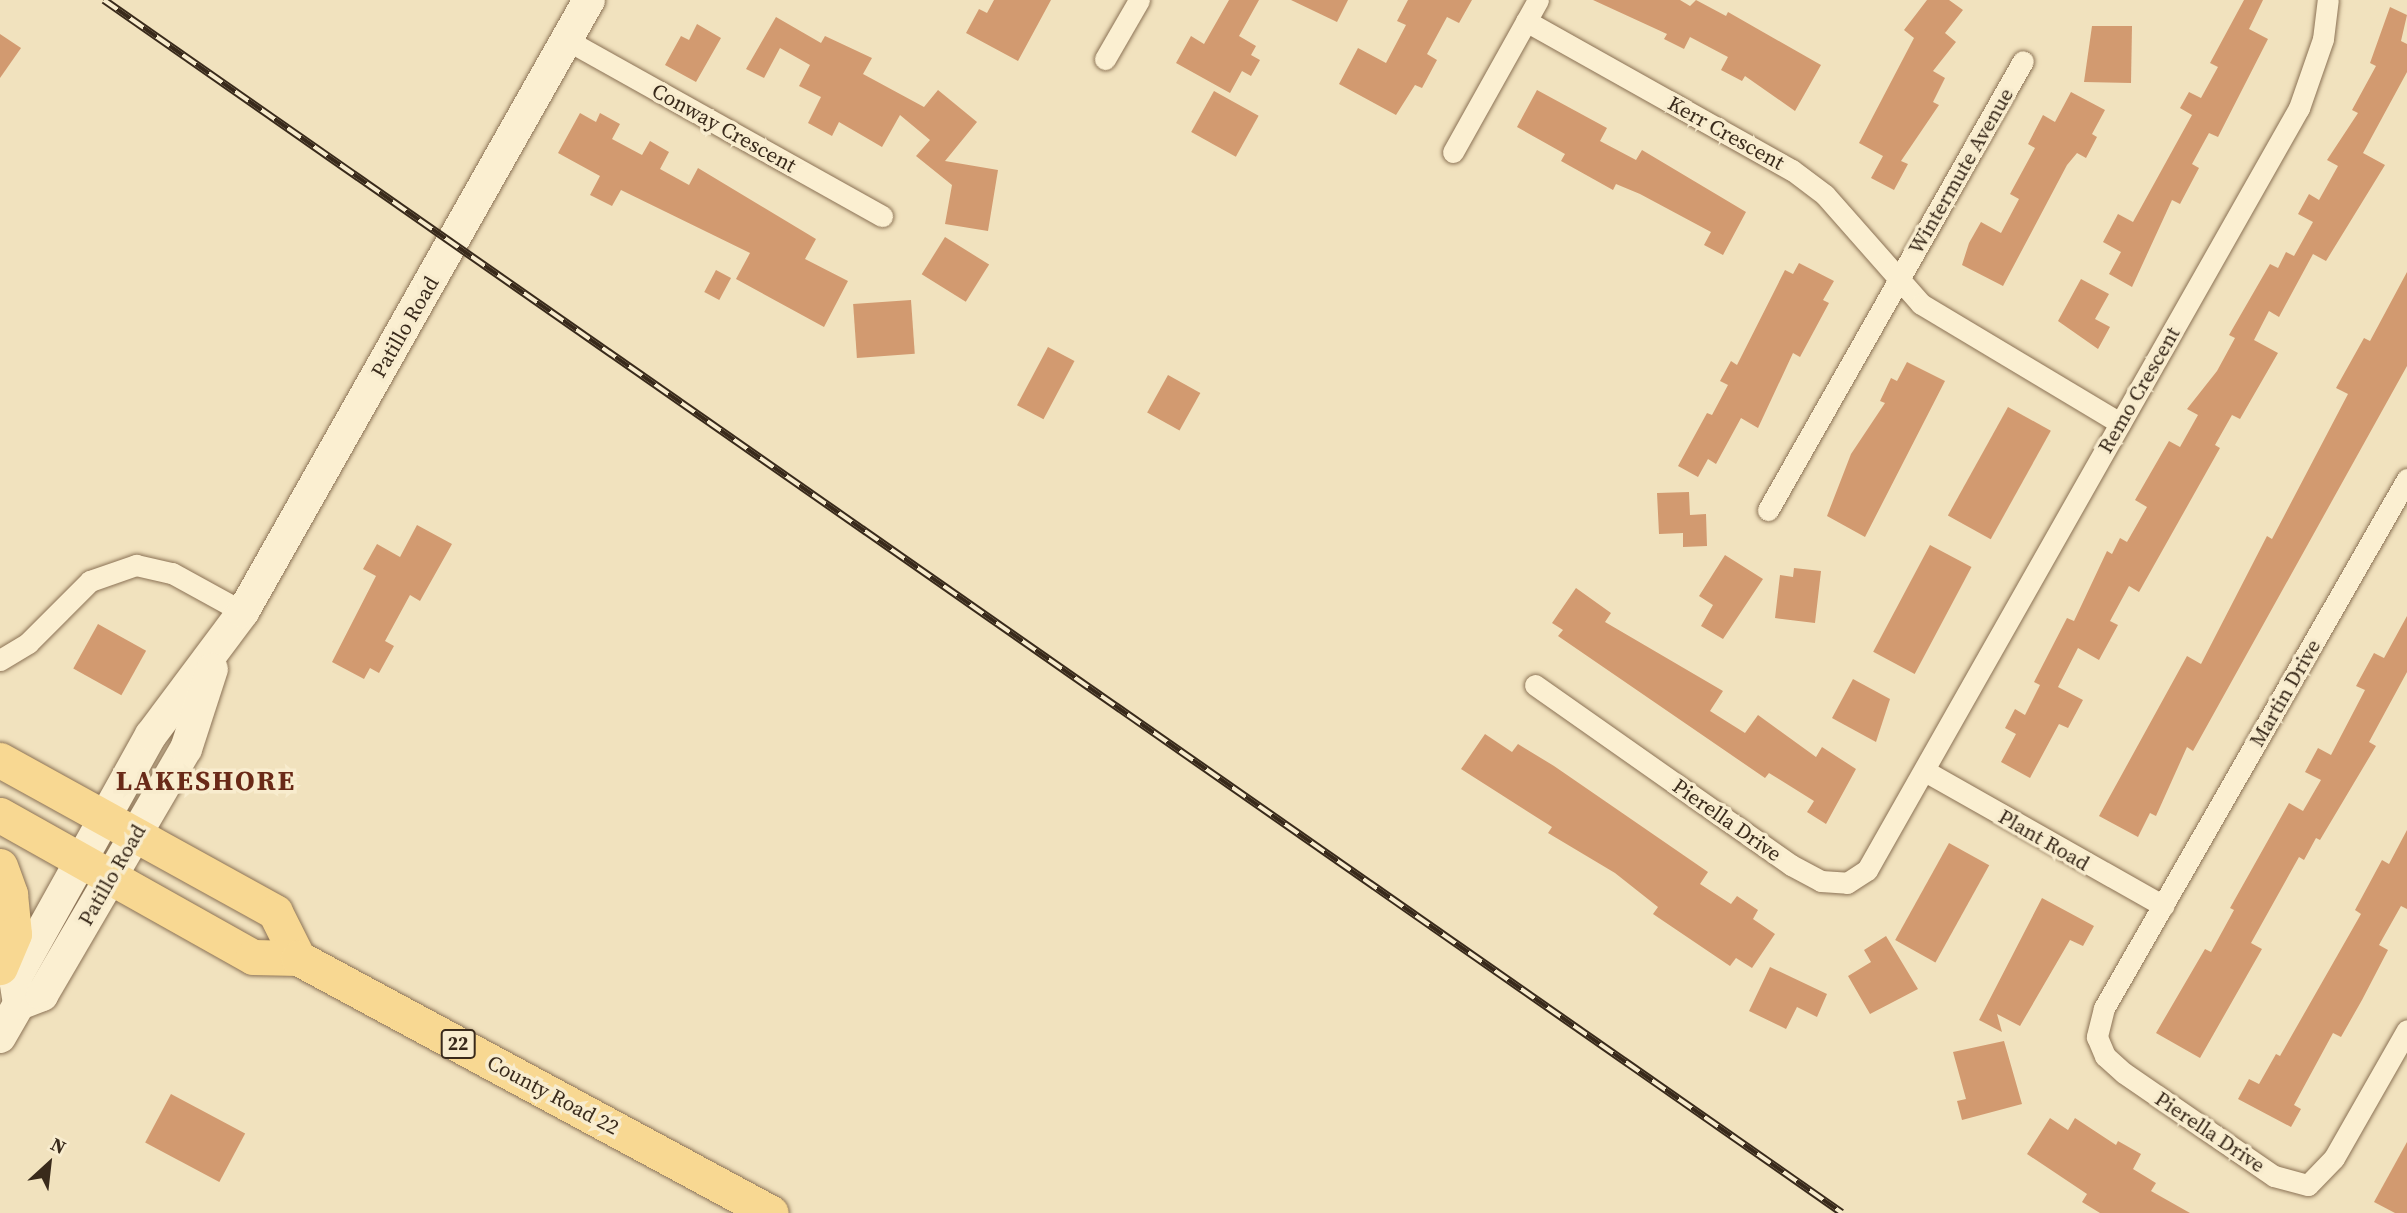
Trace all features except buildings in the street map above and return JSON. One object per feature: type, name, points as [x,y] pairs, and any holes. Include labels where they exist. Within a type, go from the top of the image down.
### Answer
[{"type":"main road","points":[[0,760],[275,912],[298,958]]},
{"type":"main road","name":"County Road 22","points":[[0,815],[253,957],[298,958],[771,1213]]},
{"type":"main road","points":[[0,866],[10,894],[13,934],[0,967]]},
{"type":"street","name":"Patillo Road","points":[[19,1004],[15,979],[150,734],[218,651],[243,612],[589,0]]},
{"type":"street","points":[[1105,59],[1139,0]]},
{"type":"street","points":[[1453,152],[1538,0]]},
{"type":"street","name":"Remo Crescent","points":[[1925,771],[2299,108],[2323,39],[2328,0]]},
{"type":"street","name":"Kerr Crescent","points":[[1526,21],[1792,170],[1825,195],[1899,280]]},
{"type":"street","name":"Conway Crescent","points":[[567,40],[882,216]]},
{"type":"street","name":"Wintermute Avenue","points":[[1899,280],[2023,61]]},
{"type":"street","points":[[1768,510],[1899,280],[1951,325],[2120,423]]},
{"type":"street","name":"Martin Drive","points":[[2164,906],[2407,479]]},
{"type":"street","points":[[0,660],[28,643],[90,581],[136,565],[172,573],[243,612]]},
{"type":"street","name":"Patillo Road","points":[[0,1037],[19,1004],[41,995],[186,749],[218,651]]},
{"type":"street","name":"Pierella Drive","points":[[1535,685],[1821,881],[1847,883],[1867,870],[1925,771]]},
{"type":"street","name":"Plant Road","points":[[1925,771],[2164,906]]},
{"type":"street","name":"Pierella Drive","points":[[2164,906],[2104,1008],[2097,1037],[2105,1056],[2274,1176],[2308,1185],[2334,1158],[2407,1030]]},
{"type":"railway","points":[[104,0],[1842,1213]]},
{"type":"district","name":"LAKESHORE","points":[[206,780]]}]
